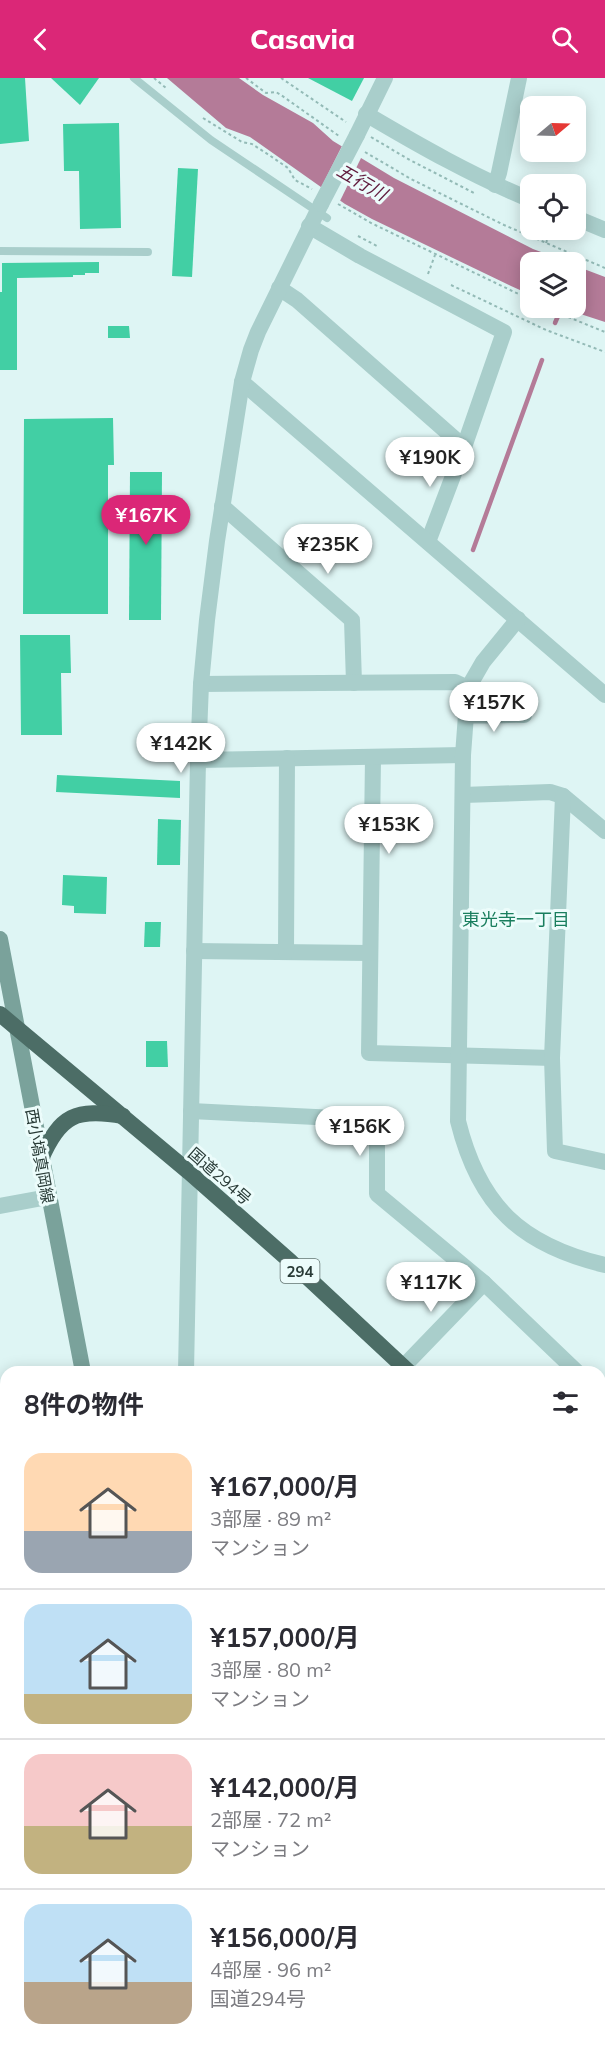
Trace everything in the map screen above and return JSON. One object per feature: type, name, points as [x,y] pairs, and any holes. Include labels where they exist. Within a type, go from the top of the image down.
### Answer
[{"type":"highway","name":"国道294号","points":[[0,1014],[189,1172],[402,1366]]},
{"type":"highway","points":[[41,1159],[49,1140],[67,1120],[87,1112],[124,1116]]},
{"type":"main road","name":"西小塙真岡線","points":[[0,939],[81,1366]]},
{"type":"street","points":[[186,1366],[201,684],[222,506],[242,382],[251,350],[279,288],[318,215],[354,137],[385,78]]},
{"type":"street","points":[[495,185],[519,78]]},
{"type":"street","points":[[366,114],[447,162],[520,195]]},
{"type":"street","points":[[318,215],[360,256],[504,332],[428,542]]},
{"type":"street","points":[[586,222],[605,230]]},
{"type":"street","points":[[279,288],[297,300],[464,447]]},
{"type":"street","points":[[242,382],[605,695]]},
{"type":"street","points":[[222,506],[352,620],[354,683]]},
{"type":"street","points":[[518,619],[483,662],[468,688],[463,755],[458,1121],[468,1155],[489,1197],[508,1218],[538,1241],[561,1252],[605,1265]]},
{"type":"street","points":[[201,684],[455,682],[468,688]]},
{"type":"street","points":[[466,715],[486,717],[503,714],[524,715]]},
{"type":"street","points":[[198,760],[463,755]]},
{"type":"street","points":[[286,952],[287,758]]},
{"type":"street","points":[[373,758],[369,1053],[552,1058]]},
{"type":"street","points":[[463,795],[550,792],[563,796],[605,831]]},
{"type":"street","points":[[563,796],[552,1058],[555,1151],[605,1161]]},
{"type":"street","points":[[194,951],[370,953]]},
{"type":"street","points":[[191,1111],[377,1120],[377,1194],[484,1283],[571,1366]]},
{"type":"street","points":[[0,1206],[48,1197]]},
{"type":"street","points":[[410,1366],[484,1283]]},
{"type":"lane","points":[[134,78],[211,140],[318,215]]},
{"type":"lane","points":[[0,251],[148,252]]},
{"type":"path","points":[[281,78],[341,119],[354,137]]},
{"type":"path","points":[[249,79],[266,93],[281,94],[354,137],[411,179],[546,243],[605,268]]},
{"type":"path","points":[[356,234],[386,251]]},
{"type":"path","points":[[426,274],[435,255]]},
{"type":"path","points":[[449,284],[546,330],[605,352]]},
{"type":"path","points":[[571,318],[605,332]]},
{"type":"water","name":"五行川","points":[[167,78],[239,78],[263,95],[313,123],[333,141],[394,178],[541,252],[520,252],[520,290],[372,219],[345,204],[250,137],[226,128]]},
{"type":"water","points":[[586,270],[605,277],[605,322],[586,316]]},
{"type":"pier","points":[[343,144],[362,156],[339,203],[320,190]]},
{"type":"building","points":[[0,78],[25,78],[29,141],[0,144]]},
{"type":"building","points":[[51,78],[99,78],[80,105]]},
{"type":"building","points":[[308,78],[364,78],[352,101]]},
{"type":"building","points":[[119,123],[121,228],[80,229],[79,171],[64,171],[63,124]]},
{"type":"building","points":[[178,168],[198,169],[192,277],[172,276]]},
{"type":"building","points":[[99,262],[99,273],[85,273],[85,275],[73,275],[73,277],[17,278],[17,370],[0,370],[2,263]]},
{"type":"building","points":[[108,326],[129,326],[130,338],[108,338]]},
{"type":"building","points":[[113,418],[114,465],[108,465],[108,614],[23,614],[24,419]]},
{"type":"building","points":[[130,472],[162,472],[161,620],[129,620]]},
{"type":"building","points":[[20,635],[70,635],[71,673],[61,673],[62,735],[21,735]]},
{"type":"building","points":[[57,775],[180,781],[180,798],[56,792]]},
{"type":"building","points":[[158,819],[181,820],[180,865],[157,865]]},
{"type":"building","points":[[63,875],[107,877],[106,914],[74,913],[74,906],[62,905]]},
{"type":"building","points":[[145,922],[161,922],[160,947],[144,947]]},
{"type":"building","points":[[146,1041],[167,1041],[168,1067],[146,1067]]},
{"type":"waterway","points":[[555,323],[557,318]]},
{"type":"waterway","points":[[473,550],[542,360]]},
{"type":"district","name":"東光寺一丁目","points":[[516,919]]}]
